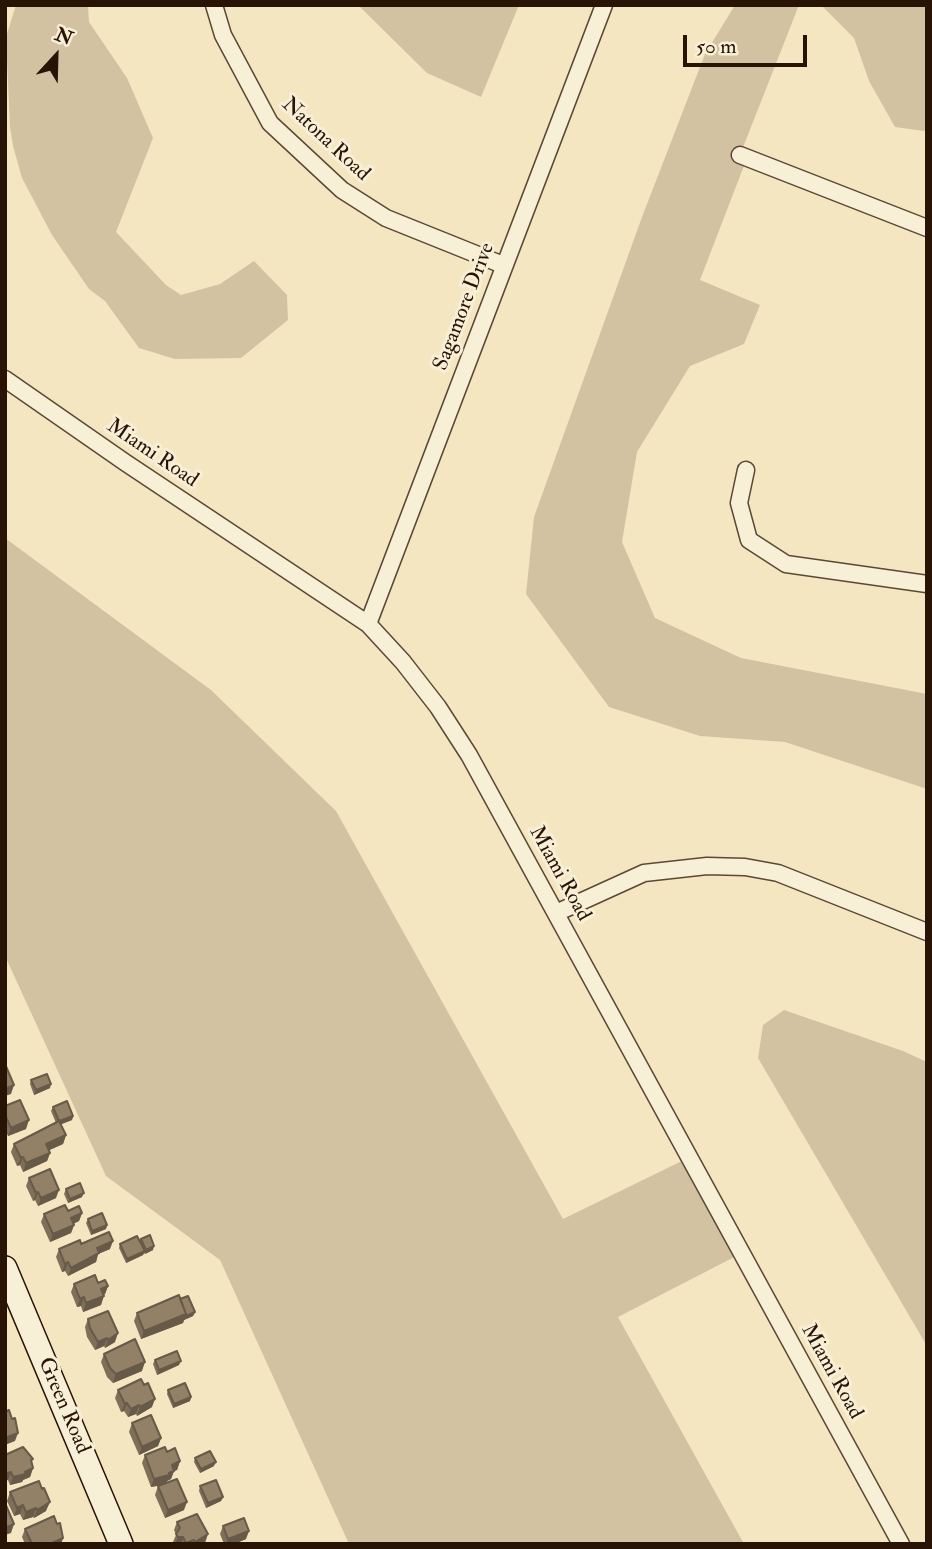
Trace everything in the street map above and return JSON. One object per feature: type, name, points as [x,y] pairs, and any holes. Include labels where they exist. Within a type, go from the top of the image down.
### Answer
[{"type":"main road","name":"Green Road","points":[[5,1268],[121,1544]]},
{"type":"street","name":"Natona Road","points":[[214,5],[223,35],[270,123],[342,190],[386,218],[503,265]]},
{"type":"street","name":"Sagamore Drive","points":[[368,624],[604,5]]},
{"type":"street","points":[[740,155],[927,228]]},
{"type":"street","name":"Miami Road","points":[[5,379],[368,624],[403,662],[438,707],[469,755],[901,1544]]},
{"type":"street","points":[[746,470],[738,503],[749,540],[786,564],[927,584]]},
{"type":"street","points":[[556,913],[645,873],[707,866],[745,867],[778,873],[927,932]]},
{"type":"shaded area","points":[[16,5],[88,5],[89,22],[127,78],[153,138],[116,232],[166,285],[181,295],[220,284],[254,261],[287,295],[288,320],[241,358],[175,359],[139,348],[105,301],[89,289],[52,235],[22,178],[10,127],[6,37]]},
{"type":"shaded area","points":[[358,5],[519,5],[481,97],[427,73]]},
{"type":"shaded area","points":[[735,5],[799,5],[740,155],[747,158],[700,280],[760,305],[744,344],[690,366],[637,452],[622,542],[655,618],[741,658],[927,694],[927,789],[785,742],[700,736],[609,707],[526,594],[534,517],[642,217],[705,54]]},
{"type":"shaded area","points":[[821,5],[925,5],[927,128],[924,131],[895,127],[869,81],[854,38]]},
{"type":"shaded area","points":[[5,538],[211,690],[336,811],[563,1219],[690,1157],[742,1253],[618,1317],[744,1544],[349,1544],[220,1260],[106,1176],[5,956]]},
{"type":"shaded area","points":[[784,1010],[903,1051],[927,1062],[927,1346],[758,1058],[763,1025]]},
{"type":"building","points":[[5,1064],[14,1085],[5,1089]]},
{"type":"building","points":[[47,1074],[51,1084],[36,1090],[31,1080]]},
{"type":"building","points":[[20,1100],[29,1120],[11,1128],[5,1115],[5,1106]]},
{"type":"building","points":[[67,1101],[73,1116],[59,1121],[53,1107]]},
{"type":"building","points":[[59,1121],[66,1135],[46,1144],[50,1153],[26,1163],[14,1144]]},
{"type":"building","points":[[50,1169],[59,1190],[41,1198],[29,1178]]},
{"type":"building","points":[[80,1183],[84,1193],[70,1199],[66,1189]]},
{"type":"building","points":[[65,1205],[68,1211],[79,1206],[82,1213],[71,1218],[74,1225],[53,1234],[44,1214]]},
{"type":"building","points":[[102,1213],[107,1225],[92,1231],[88,1219]]},
{"type":"building","points":[[109,1232],[113,1241],[97,1248],[99,1253],[71,1268],[68,1262],[65,1264],[59,1249],[80,1240],[81,1244]]},
{"type":"building","points":[[150,1235],[154,1246],[146,1250],[141,1239]]},
{"type":"building","points":[[137,1236],[145,1251],[127,1259],[120,1244]]},
{"type":"building","points":[[95,1275],[98,1283],[105,1280],[108,1286],[101,1289],[104,1296],[86,1303],[84,1297],[80,1299],[74,1284]]},
{"type":"building","points":[[179,1295],[186,1314],[144,1331],[137,1313]]},
{"type":"building","points":[[188,1296],[195,1312],[186,1316],[180,1299]]},
{"type":"building","points":[[108,1311],[118,1333],[108,1340],[107,1338],[98,1342],[88,1319]]},
{"type":"building","points":[[135,1339],[145,1362],[116,1374],[104,1354]]},
{"type":"building","points":[[177,1351],[181,1361],[159,1370],[155,1360]]},
{"type":"building","points":[[141,1379],[144,1385],[148,1383],[155,1399],[131,1409],[125,1404],[118,1390]]},
{"type":"building","points":[[185,1383],[191,1397],[174,1404],[168,1390]]},
{"type":"building","points":[[9,1410],[12,1419],[15,1418],[18,1433],[5,1438],[5,1412]]},
{"type":"building","points":[[151,1415],[161,1438],[142,1447],[132,1423]]},
{"type":"building","points":[[23,1447],[33,1459],[33,1468],[25,1472],[26,1474],[13,1477],[11,1472],[5,1474],[5,1455]]},
{"type":"building","points":[[165,1447],[167,1452],[175,1448],[180,1461],[172,1465],[174,1471],[169,1475],[154,1479],[145,1455]]},
{"type":"building","points":[[210,1451],[216,1462],[201,1469],[195,1458]]},
{"type":"building","points":[[177,1479],[187,1502],[168,1510],[158,1486]]},
{"type":"building","points":[[216,1480],[223,1497],[208,1503],[200,1486]]},
{"type":"building","points":[[39,1481],[50,1502],[37,1510],[36,1508],[26,1512],[23,1505],[17,1508],[10,1492]]},
{"type":"building","points":[[5,1503],[14,1524],[5,1528]]},
{"type":"building","points":[[197,1514],[208,1534],[195,1542],[186,1543],[183,1537],[176,1534],[180,1528],[177,1522]]},
{"type":"building","points":[[54,1516],[57,1524],[60,1523],[63,1538],[50,1544],[32,1544],[25,1529]]},
{"type":"building","points":[[244,1518],[249,1531],[228,1539],[223,1526]]}]
